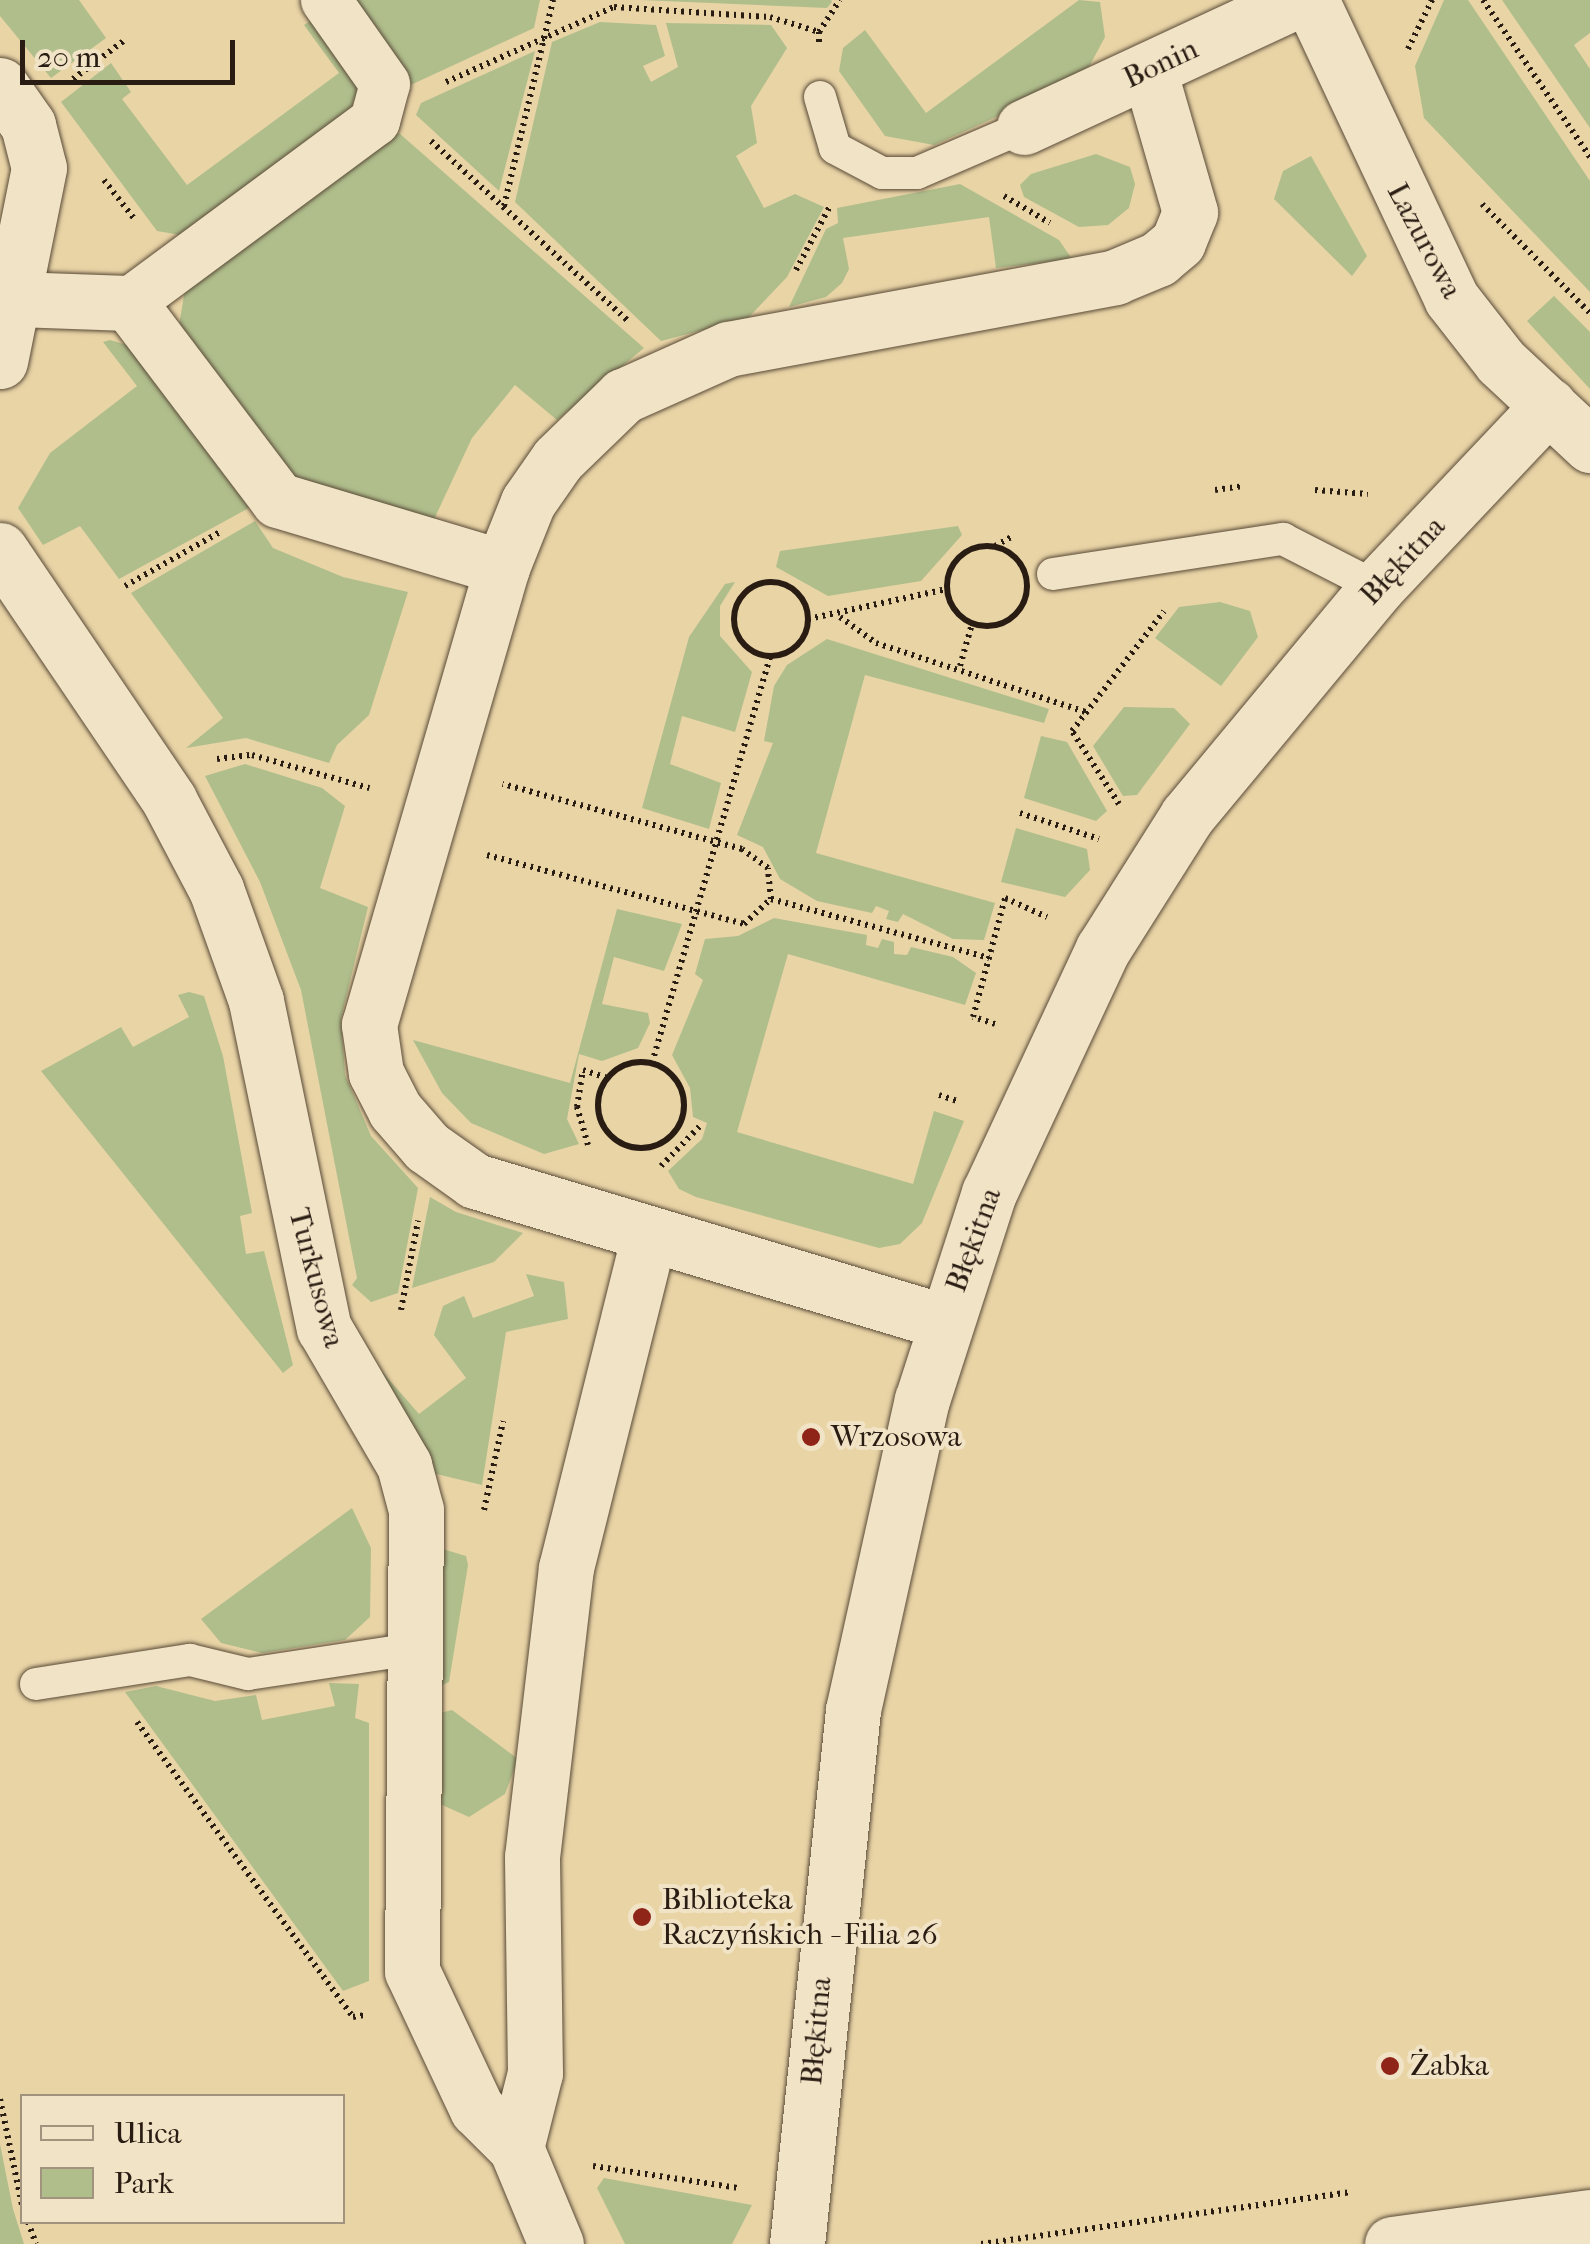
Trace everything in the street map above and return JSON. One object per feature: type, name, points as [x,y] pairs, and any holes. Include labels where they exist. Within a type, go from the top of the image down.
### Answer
[{"type":"street","points":[[14,299],[129,303],[386,109],[386,84],[326,0]]},
{"type":"street","name":"Bonin","points":[[1024,127],[1149,70],[1212,18],[1298,0]]},
{"type":"street","name":"Lazurowa","points":[[1311,0],[1451,298],[1501,362],[1590,445]]},
{"type":"street","points":[[944,1322],[475,1181],[426,1148],[376,1074],[370,1026],[502,566],[528,502],[558,460],[623,396],[677,366],[758,342],[1115,277],[1178,242],[1190,212],[1149,70]]},
{"type":"street","points":[[0,85],[28,125],[39,168],[0,361]]},
{"type":"street","points":[[129,303],[278,500],[502,566]]},
{"type":"street","name":"Błękitna","points":[[797,2244],[853,1710],[889,1523],[944,1322],[989,1193],[1103,949],[1187,816],[1377,588],[1549,405]]},
{"type":"street","name":"Turkusowa","points":[[0,550],[159,782],[216,889],[256,1001],[324,1328],[404,1465],[416,1510],[412,1971],[477,2109],[516,2148],[556,2244]]},
{"type":"street","points":[[516,2148],[535,2073],[532,1858],[566,1568],[649,1236]]},
{"type":"street","points":[[1392,2244],[1590,2218]]},
{"type":"lane","points":[[820,98],[835,148],[852,163],[917,173],[1024,127]]},
{"type":"lane","points":[[1053,574],[1283,539],[1377,588]]},
{"type":"lane","points":[[36,1684],[190,1660],[248,1674],[414,1650]]},
{"type":"path","points":[[504,206],[553,0]]},
{"type":"path","points":[[820,98],[819,32],[840,0]]},
{"type":"path","points":[[1404,63],[1432,0]]},
{"type":"path","points":[[1484,0],[1590,157]]},
{"type":"path","points":[[677,366],[504,206],[386,109],[615,4],[770,17],[819,32]]},
{"type":"path","points":[[950,162],[1082,241],[1115,277]]},
{"type":"path","points":[[758,342],[852,163]]},
{"type":"path","points":[[1478,200],[1590,313]]},
{"type":"path","points":[[124,586],[278,500]]},
{"type":"path","points":[[995,546],[1018,560],[1028,585],[1020,610],[998,625],[972,624],[952,607],[946,590],[950,568],[969,549],[995,546]]},
{"type":"path","points":[[760,583],[784,583],[803,599],[808,618],[799,645],[770,656],[736,632],[740,597],[760,583]]},
{"type":"path","points":[[808,618],[840,617],[946,590]]},
{"type":"path","points":[[1125,814],[1072,731],[1174,598]]},
{"type":"path","points":[[840,617],[876,643],[960,666],[982,681],[1086,712]]},
{"type":"path","points":[[960,666],[972,624]]},
{"type":"path","points":[[652,1063],[770,656]]},
{"type":"path","points":[[233,754],[433,804],[716,842],[768,868],[770,899],[744,924],[694,914],[433,804]]},
{"type":"path","points":[[1020,813],[1107,842]]},
{"type":"path","points":[[976,1008],[1006,898],[1057,921]]},
{"type":"path","points":[[770,899],[989,958]]},
{"type":"path","points":[[652,1063],[674,1076],[684,1102],[678,1128],[655,1146],[626,1147],[603,1128],[598,1098],[608,1078],[622,1066],[652,1063]]},
{"type":"path","points":[[585,1137],[577,1106],[583,1070],[608,1078]]},
{"type":"path","points":[[666,1164],[701,1124]]},
{"type":"path","points":[[401,1310],[415,1235]]},
{"type":"path","points":[[127,1708],[353,2017],[371,2014]]},
{"type":"path","points":[[0,2099],[20,2195]]},
{"type":"path","points":[[576,2163],[750,2189]]},
{"type":"path","points":[[981,2244],[1359,2191]]},
{"type":"green space","points":[[0,0],[79,0],[106,38],[51,78],[0,16]]},
{"type":"green space","points":[[352,0],[540,0],[534,28],[402,89]]},
{"type":"green space","points":[[641,0],[831,0],[832,2],[827,8]]},
{"type":"green space","points":[[1079,0],[1100,2],[1105,37],[1083,78],[934,145],[885,136],[839,71],[843,48],[865,30],[926,113]]},
{"type":"green space","points":[[1444,0],[1468,0],[1590,181],[1590,292],[1424,118],[1415,66]]},
{"type":"green space","points":[[1502,0],[1590,0],[1590,33],[1574,45],[1590,69],[1590,128]]},
{"type":"green space","points":[[318,16],[359,89],[348,115],[186,236],[157,231],[61,102],[111,63],[131,92],[122,99],[187,185],[339,73],[304,25]]},
{"type":"green space","points":[[600,22],[656,25],[665,56],[643,66],[651,82],[678,67],[666,23],[771,25],[787,48],[751,106],[757,143],[736,156],[764,208],[795,194],[824,207],[787,277],[748,318],[661,341],[515,202],[552,42]]},
{"type":"green space","points":[[535,51],[499,191],[416,115],[421,103]]},
{"type":"green space","points":[[399,133],[644,348],[557,420],[515,385],[472,438],[430,528],[298,486],[179,325],[186,284]]},
{"type":"green space","points":[[1096,154],[1130,167],[1135,184],[1129,208],[1108,225],[1079,227],[1024,197],[1020,185],[1031,174]]},
{"type":"green space","points":[[1311,156],[1367,256],[1352,276],[1274,199],[1283,171]]},
{"type":"green space","points":[[960,184],[1059,240],[1072,259],[996,268],[989,217],[843,238],[849,269],[842,283],[826,297],[789,307],[826,229],[838,223],[837,208]]},
{"type":"green space","points":[[1554,296],[1590,332],[1590,389],[1527,321]]},
{"type":"green space","points":[[110,340],[137,348],[258,503],[119,579],[80,526],[43,545],[18,508],[50,453],[137,386],[103,342]]},
{"type":"green space","points":[[255,521],[273,548],[343,577],[408,592],[369,715],[337,745],[329,763],[246,738],[186,748],[223,718],[131,593]]},
{"type":"green space","points":[[958,526],[962,535],[921,581],[828,596],[776,567],[780,551]]},
{"type":"green space","points":[[735,582],[720,606],[720,636],[752,672],[735,732],[682,716],[670,764],[721,783],[709,829],[642,808],[689,637],[725,584]]},
{"type":"green space","points":[[1220,602],[1250,611],[1258,637],[1221,686],[1155,638],[1179,607]]},
{"type":"green space","points":[[827,639],[1049,709],[1044,723],[865,675],[816,853],[995,903],[984,940],[953,939],[903,914],[898,922],[886,919],[889,911],[876,906],[872,913],[817,901],[780,879],[763,847],[737,835],[773,743],[764,741],[774,686],[787,665]]},
{"type":"green space","points":[[1124,707],[1174,708],[1190,724],[1137,795],[1123,796],[1093,746]]},
{"type":"green space","points":[[1041,736],[1067,742],[1107,811],[1096,821],[1024,798]]},
{"type":"green space","points":[[245,764],[322,788],[345,806],[320,888],[368,907],[341,1018],[345,1075],[371,1136],[418,1188],[398,1293],[371,1302],[352,1285],[357,1278],[301,990],[260,882],[205,776]]},
{"type":"green space","points":[[1016,828],[1087,849],[1090,870],[1065,897],[1001,882]]},
{"type":"green space","points":[[617,909],[682,924],[664,971],[614,957],[602,1004],[648,1013],[650,1023],[638,1048],[602,1061],[579,1054],[567,1119],[579,1144],[544,1154],[471,1123],[442,1093],[413,1040],[570,1083]]},
{"type":"green space","points":[[774,918],[867,935],[866,945],[878,948],[882,939],[894,942],[894,954],[907,955],[911,947],[953,957],[976,973],[965,1005],[788,954],[737,1132],[913,1184],[934,1111],[964,1121],[922,1223],[900,1244],[879,1248],[696,1197],[679,1189],[668,1171],[702,1139],[707,1123],[693,1117],[690,1088],[672,1055],[703,980],[695,974],[705,939],[738,936]]},
{"type":"green space","points":[[189,992],[204,996],[223,1056],[252,1213],[240,1216],[246,1254],[264,1251],[293,1365],[283,1373],[41,1071],[121,1027],[133,1047],[189,1017],[178,995]]},
{"type":"green space","points":[[430,1197],[456,1212],[523,1233],[494,1262],[412,1288]]},
{"type":"green space","points":[[526,1274],[564,1282],[568,1319],[506,1332],[482,1485],[428,1472],[366,1366],[379,1368],[419,1414],[466,1378],[434,1335],[443,1306],[464,1296],[473,1318],[534,1296]]},
{"type":"green space","points":[[352,1508],[371,1548],[370,1617],[345,1640],[262,1653],[221,1643],[201,1619]]},
{"type":"green space","points":[[436,1547],[466,1556],[468,1565],[449,1682],[434,1689]]},
{"type":"green space","points":[[329,1683],[359,1684],[355,1718],[369,1723],[369,1981],[343,1991],[125,1692],[156,1686],[215,1701],[256,1695],[262,1720],[335,1706]]},
{"type":"green space","points":[[452,1710],[518,1759],[505,1794],[469,1817],[440,1804],[432,1715]]},
{"type":"green space","points":[[0,2144],[13,2209],[24,2244],[0,2244]]},
{"type":"green space","points":[[604,2178],[752,2205],[732,2244],[625,2244],[597,2188]]},
{"type":"place","name":"Wrzosowa","points":[[811,1437]]},
{"type":"place","name":"Biblioteka Raczyńskich - Filia 26","points":[[642,1917]]},
{"type":"place","name":"Żabka","points":[[1390,2066]]}]
